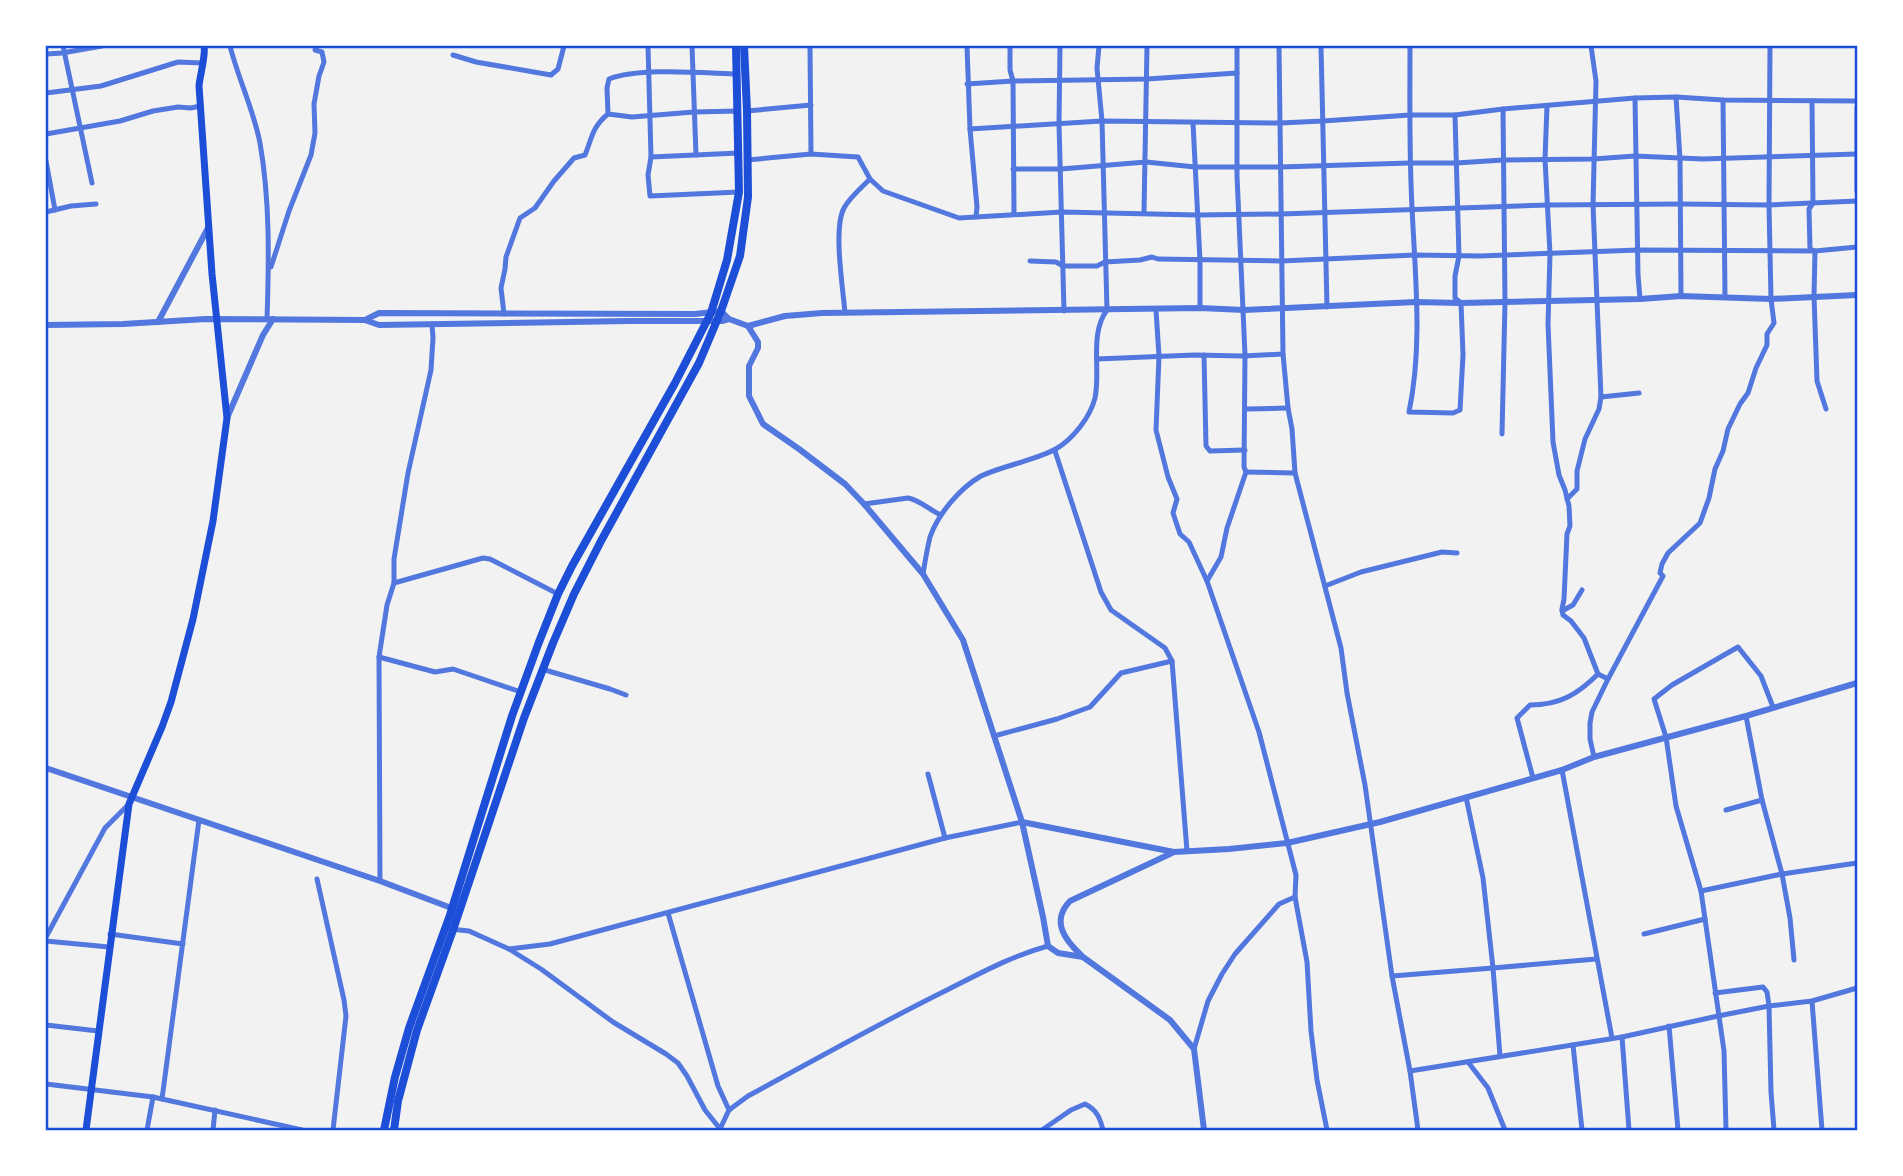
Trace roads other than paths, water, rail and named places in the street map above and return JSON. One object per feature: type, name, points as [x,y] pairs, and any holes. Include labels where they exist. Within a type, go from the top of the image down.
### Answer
[{"type":"highway","points":[[736,46],[743,111]]},
{"type":"highway","points":[[384,1130],[395,1077],[553,643],[590,562],[693,376],[727,260],[739,192],[744,46]]},
{"type":"highway","points":[[454,913],[521,692],[558,594],[712,318],[721,311],[741,245],[748,197],[742,158]]},
{"type":"highway","points":[[648,431],[659,435]]},
{"type":"highway","points":[[539,642],[553,643]]},
{"type":"highway","points":[[394,1130],[413,1029]]},
{"type":"main road","points":[[86,1130],[110,934],[130,801],[171,702],[193,619],[213,521],[227,418],[212,274],[200,106],[199,86],[204,46]]},
{"type":"street","points":[[46,54],[64,49],[102,46]]},
{"type":"street","points":[[227,418],[270,319],[266,185],[260,141],[230,46]]},
{"type":"street","points":[[269,274],[289,211],[311,155],[315,133],[314,104],[324,62],[322,52],[315,50],[316,46]]},
{"type":"street","points":[[453,55],[489,65],[551,75],[558,69],[564,46]]},
{"type":"street","points":[[648,46],[650,196],[739,192]]},
{"type":"street","points":[[692,46],[696,155]]},
{"type":"street","points":[[810,46],[811,154]]},
{"type":"street","points":[[967,46],[976,217]]},
{"type":"street","points":[[1010,46],[1013,81],[1014,214]]},
{"type":"street","points":[[1060,46],[1059,124],[1065,311]]},
{"type":"street","points":[[923,574],[931,536],[941,515],[962,491],[980,477],[1055,451],[1073,436],[1090,413],[1095,399],[1100,319],[1107,310],[1102,121],[1097,68],[1099,46]]},
{"type":"street","points":[[1144,212],[1147,46]]},
{"type":"street","points":[[1208,581],[1221,557],[1227,528],[1246,472],[1244,310],[1236,123],[1237,46]]},
{"type":"street","points":[[1279,46],[1283,354],[1288,408],[1293,429],[1295,473],[1341,648],[1418,1130]]},
{"type":"street","points":[[1321,46],[1327,307]]},
{"type":"street","points":[[1410,46],[1410,163],[1415,256],[1416,356],[1414,391],[1409,412],[1453,413],[1460,410],[1463,355],[1461,303],[1455,298],[1459,256],[1455,115]]},
{"type":"street","points":[[1567,499],[1577,489],[1577,471],[1585,439],[1599,409],[1601,397],[1593,205],[1596,81],[1591,46]]},
{"type":"street","points":[[1594,757],[1591,749],[1592,712],[1663,576],[1660,573],[1661,568],[1668,553],[1700,523],[1728,429],[1748,393],[1767,345],[1767,334],[1774,323],[1769,249],[1770,46]]},
{"type":"street","points":[[64,49],[92,183]]},
{"type":"street","points":[[46,93],[101,86],[178,62],[202,63]]},
{"type":"street","points":[[967,84],[1147,79],[1237,73]]},
{"type":"street","points":[[608,114],[607,88],[610,79],[620,75],[738,74]]},
{"type":"street","points":[[1676,97],[1680,159],[1681,296]]},
{"type":"street","points":[[970,129],[1102,121],[1280,123],[1455,115],[1635,98],[1857,102]]},
{"type":"street","points":[[1635,98],[1640,299]]},
{"type":"street","points":[[1723,100],[1725,297]]},
{"type":"street","points":[[1812,101],[1813,203],[1809,209],[1810,248],[1815,251]]},
{"type":"street","points":[[504,314],[501,288],[506,257],[520,218],[535,208],[574,158],[584,155],[594,127],[608,114],[632,117],[811,105]]},
{"type":"street","points":[[46,134],[120,121],[153,111],[200,106]]},
{"type":"street","points":[[1547,106],[1545,159],[1550,254],[1548,301],[1553,442],[1567,499],[1570,526],[1567,534],[1562,611],[1584,638],[1598,674],[1608,678]]},
{"type":"street","points":[[1857,107],[1857,191]]},
{"type":"street","points":[[1502,434],[1506,302],[1503,109]]},
{"type":"street","points":[[1193,122],[1200,309]]},
{"type":"street","points":[[651,157],[696,155],[742,158],[811,154],[859,157],[870,179],[883,191],[959,218],[1062,212],[1281,214],[1548,205],[1769,205],[1857,201]]},
{"type":"street","points":[[1013,169],[1061,169],[1146,162],[1195,167],[1280,167],[1635,156],[1680,159],[1857,155]]},
{"type":"street","points":[[46,161],[55,210]]},
{"type":"street","points":[[845,313],[840,219],[851,198],[870,179]]},
{"type":"street","points":[[46,212],[96,204]]},
{"type":"street","points":[[158,322],[210,225]]},
{"type":"street","points":[[1030,261],[1056,262],[1063,266],[1097,266],[1105,262],[1152,257],[1241,262],[1638,250],[1815,251],[1857,247]]},
{"type":"street","points":[[1815,251],[1817,381],[1826,410]]},
{"type":"street","points":[[748,326],[798,314],[1244,310],[1416,302],[1681,296],[1771,299],[1857,295]]},
{"type":"street","points":[[1156,310],[1156,430],[1168,477],[1177,499],[1173,513],[1180,534],[1189,542],[1208,581],[1259,732],[1296,875],[1295,897],[1307,962],[1311,1031],[1327,1130]]},
{"type":"street","points":[[721,311],[729,318],[748,326],[758,342],[758,348],[749,366],[750,396],[763,424],[845,484],[923,574],[963,640],[1022,822],[1048,946],[1058,953],[1083,957]]},
{"type":"street","points":[[365,320],[379,313],[729,318]]},
{"type":"street","points":[[482,314],[482,324]]},
{"type":"street","points":[[46,325],[270,319],[365,320],[379,326],[712,318]]},
{"type":"street","points":[[380,881],[379,657],[387,605],[394,583],[394,559],[408,473],[431,370],[432,324]]},
{"type":"street","points":[[1097,359],[1283,354]]},
{"type":"street","points":[[1204,355],[1206,446],[1210,451],[1245,450]]},
{"type":"street","points":[[1601,397],[1639,393]]},
{"type":"street","points":[[1246,409],[1288,408]]},
{"type":"street","points":[[1055,451],[1101,592],[1111,610],[1165,648],[1172,661],[1186,851]]},
{"type":"street","points":[[1246,472],[1295,473]]},
{"type":"street","points":[[863,504],[908,498],[915,499],[941,515]]},
{"type":"street","points":[[1325,586],[1361,572],[1442,552],[1457,553]]},
{"type":"street","points":[[394,583],[483,558],[490,559],[558,594]]},
{"type":"street","points":[[1562,611],[1573,605],[1582,590]]},
{"type":"street","points":[[1726,1130],[1724,1051],[1701,891],[1676,806],[1665,737],[1655,697],[1738,648],[1761,676],[1773,707]]},
{"type":"street","points":[[379,657],[435,672],[453,669],[521,692]]},
{"type":"street","points":[[994,736],[1090,707],[1121,673],[1172,661]]},
{"type":"street","points":[[545,670],[626,695]]},
{"type":"street","points":[[1533,778],[1517,718],[1530,705],[1550,705],[1569,697],[1598,674]]},
{"type":"street","points":[[509,949],[550,944],[945,838],[1022,822],[1174,852],[1287,842],[1370,825],[1562,770],[1594,757],[1857,683]]},
{"type":"street","points":[[1746,716],[1762,800],[1782,874],[1794,960]]},
{"type":"street","points":[[46,768],[130,801],[199,820],[380,881],[454,913],[469,930]]},
{"type":"street","points":[[1562,770],[1612,1038]]},
{"type":"street","points":[[928,774],[945,838]]},
{"type":"street","points":[[1466,797],[1483,878],[1500,1056]]},
{"type":"street","points":[[1726,810],[1762,800]]},
{"type":"street","points":[[109,947],[46,939],[105,828],[130,801]]},
{"type":"street","points":[[162,1098],[199,820]]},
{"type":"street","points":[[1174,852],[1070,901],[1059,918],[1069,944],[1170,1020],[1194,1049]]},
{"type":"street","points":[[1701,891],[1782,874],[1857,863]]},
{"type":"street","points":[[317,878],[346,1016],[333,1130]]},
{"type":"street","points":[[1204,1130],[1194,1049],[1208,1001],[1235,954],[1279,904],[1295,897]]},
{"type":"street","points":[[668,913],[718,1086],[729,1110]]},
{"type":"street","points":[[1644,934],[1705,919]]},
{"type":"street","points":[[449,928],[469,930],[509,949],[613,1022],[666,1054],[678,1063],[705,1110],[721,1130],[729,1110],[748,1096],[925,1000],[1014,957],[1048,946]]},
{"type":"street","points":[[110,934],[183,944]]},
{"type":"street","points":[[1392,976],[1596,958]]},
{"type":"street","points":[[1715,993],[1763,987],[1767,992],[1774,1130]]},
{"type":"street","points":[[1410,1070],[1622,1037],[1769,1006],[1812,1001],[1857,988]]},
{"type":"street","points":[[1812,1001],[1822,1130]]},
{"type":"street","points":[[46,1025],[98,1031]]},
{"type":"street","points":[[1669,1026],[1678,1130]]},
{"type":"street","points":[[1622,1037],[1629,1130]]},
{"type":"street","points":[[1573,1045],[1581,1130]]},
{"type":"street","points":[[1468,1062],[1488,1088],[1505,1130]]},
{"type":"street","points":[[46,1084],[162,1098],[303,1130]]},
{"type":"street","points":[[147,1130],[153,1097]]},
{"type":"street","points":[[1042,1130],[1071,1110],[1085,1104],[1092,1107],[1100,1117],[1103,1130]]},
{"type":"street","points":[[213,1130],[215,1110]]}]
